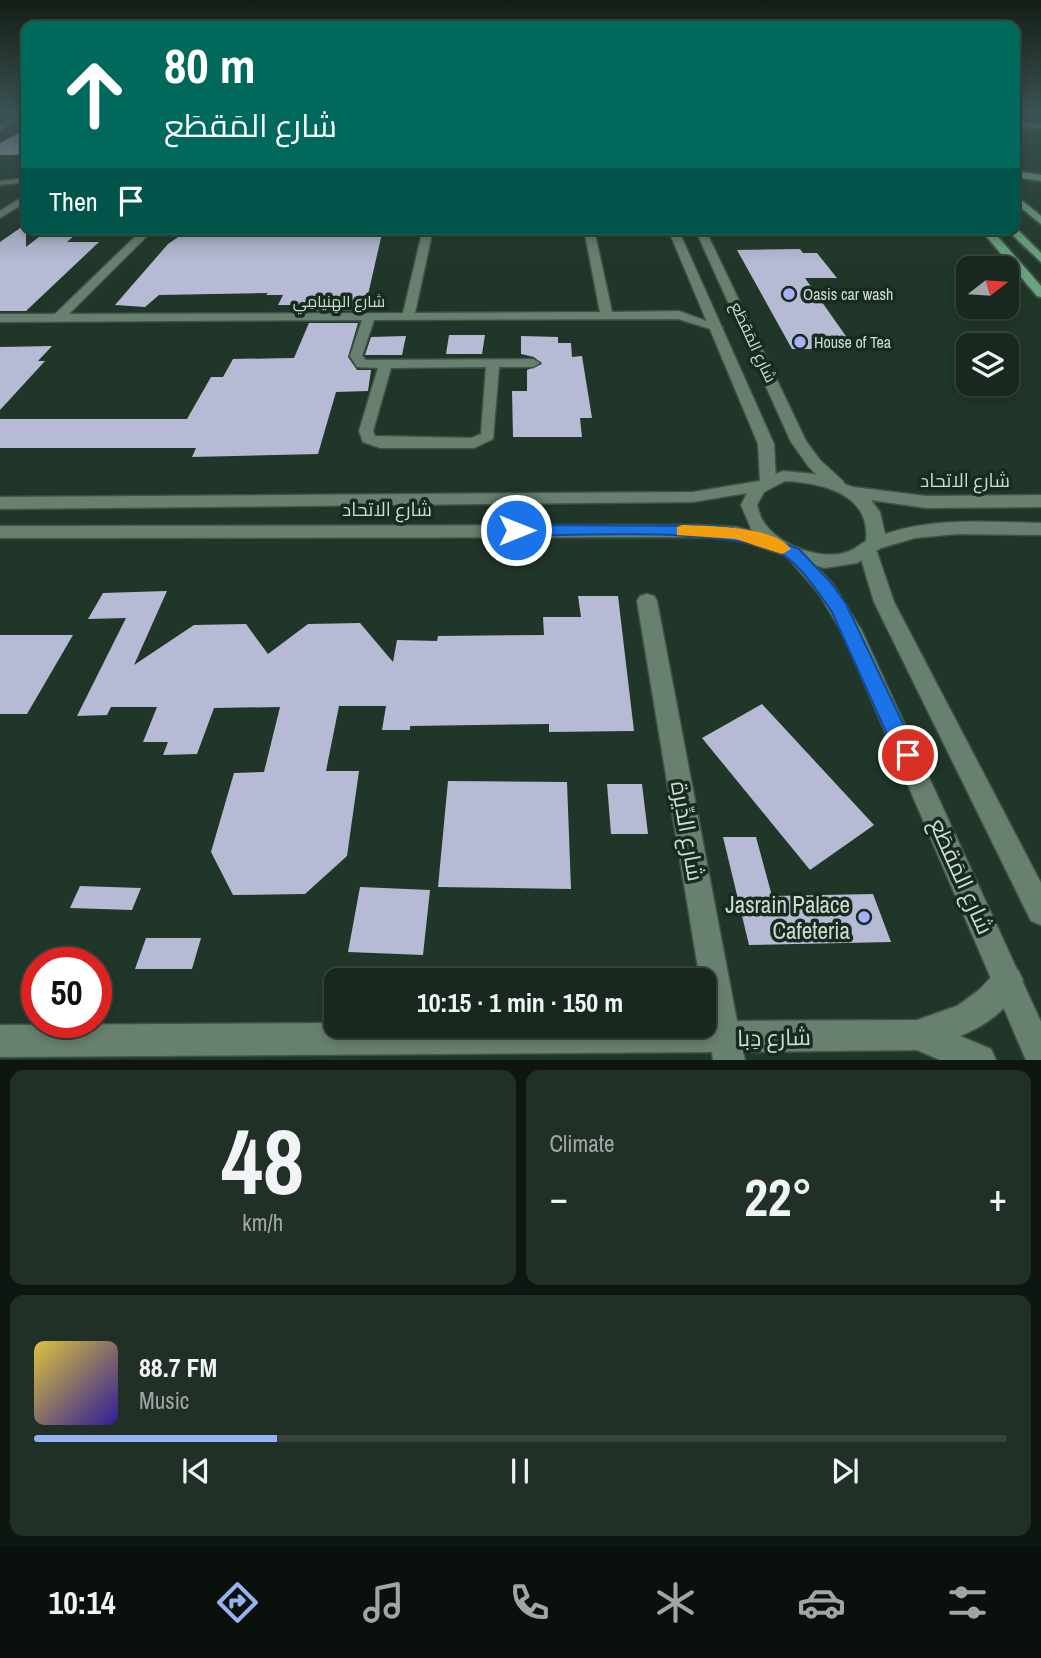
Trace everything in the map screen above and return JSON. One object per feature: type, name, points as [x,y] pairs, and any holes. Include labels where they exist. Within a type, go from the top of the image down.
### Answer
[{"type":"highway","points":[[1020,168],[1041,170]]},
{"type":"highway","points":[[1020,175],[1041,178]]},
{"type":"highway","points":[[1020,192],[1041,206]]},
{"type":"highway","points":[[1020,202],[1041,221]]},
{"type":"highway","points":[[990,235],[1041,293]]},
{"type":"highway","points":[[1017,235],[1041,259]]},
{"type":"street","points":[[3,183],[21,187]]},
{"type":"street","points":[[0,203],[21,190]]},
{"type":"street","points":[[0,215],[21,192]]},
{"type":"street","points":[[58,318],[143,235]]},
{"type":"street","points":[[408,316],[427,235]]},
{"type":"street","points":[[590,235],[607,316]]},
{"type":"street","name":"شارع المَقطَع","points":[[676,235],[766,444],[763,483]]},
{"type":"street","name":"شارع المَقطَع","points":[[703,235],[799,442],[843,488]]},
{"type":"street","name":"شارع الهِنيامِي","points":[[0,318],[678,315],[707,306]]},
{"type":"street","name":"شارع الهِنيامِي","points":[[678,315],[717,327]]},
{"type":"street","points":[[369,316],[356,359],[367,365],[533,363]]},
{"type":"street","points":[[386,365],[366,431],[368,439],[380,443],[474,443],[483,441],[489,433],[493,363]]},
{"type":"street","points":[[1041,529],[931,529],[901,534],[871,548],[853,558],[835,561],[783,548],[751,519],[748,507],[750,496],[763,483],[800,476],[843,488],[864,503],[875,517],[878,531],[871,548],[884,602],[1041,911]]},
{"type":"street","name":"شارع الاتحاد","points":[[0,503],[693,497],[763,483]]},
{"type":"street","name":"شارع الاتحاد","points":[[843,488],[926,502],[1041,501]]},
{"type":"street","name":"شارع الاتحاد","points":[[0,532],[699,531],[736,533],[783,548]]},
{"type":"street","name":"شارع المَقطَع","points":[[783,548],[826,589],[852,631],[1041,1058]]},
{"type":"street","name":"شارع الدِّيرة","points":[[647,601],[727,1049]]},
{"type":"street","name":"شارع دِبا","points":[[0,1041],[727,1049],[917,1035],[940,1030],[971,1016],[995,996],[1008,980]]},
{"type":"street","name":"شارع دِبا","points":[[917,1035],[980,1059]]},
{"type":"building","points":[[21,227],[21,235],[26,235],[26,247],[41,235],[75,235],[67,242],[99,242],[26,311],[0,311],[0,242]]},
{"type":"building","points":[[181,235],[382,235],[367,299],[374,299],[371,310],[314,311],[314,305],[278,305],[283,295],[266,295],[268,293],[159,295],[145,307],[115,305],[168,244]]},
{"type":"building","points":[[800,249],[803,253],[817,253],[837,278],[805,278],[855,349],[792,349],[737,250]]},
{"type":"building","points":[[309,323],[358,323],[348,357],[357,370],[371,370],[368,391],[336,392],[318,454],[192,457],[196,448],[0,448],[0,419],[187,419],[211,377],[223,377],[233,359],[294,358]]},
{"type":"building","points":[[449,335],[485,335],[482,354],[446,354]]},
{"type":"building","points":[[406,336],[402,355],[365,355],[371,337]]},
{"type":"building","points":[[521,336],[558,337],[558,343],[571,343],[572,357],[582,356],[592,418],[580,418],[582,437],[513,437],[512,391],[527,391],[527,370],[542,364],[534,357],[521,354]]},
{"type":"building","points":[[52,346],[38,361],[45,361],[0,410],[0,347]]},
{"type":"building","points":[[167,591],[134,665],[194,625],[246,624],[268,654],[308,624],[360,623],[393,662],[397,640],[437,641],[438,636],[544,635],[543,617],[581,617],[578,596],[618,596],[634,731],[549,732],[549,724],[410,726],[410,730],[382,730],[386,706],[339,706],[326,771],[359,771],[347,856],[305,894],[233,895],[211,852],[234,773],[264,772],[280,707],[214,708],[197,754],[163,755],[168,742],[143,742],[157,707],[111,707],[107,715],[77,716],[126,618],[88,619],[103,593]]},
{"type":"building","points":[[0,635],[73,635],[27,714],[0,714]]},
{"type":"building","points":[[762,704],[874,825],[810,870],[702,738]]},
{"type":"building","points":[[448,781],[567,782],[571,889],[438,887]]},
{"type":"building","points":[[607,784],[642,784],[648,834],[611,834]]},
{"type":"building","points":[[723,837],[756,837],[772,896],[873,894],[891,942],[749,945]]},
{"type":"building","points":[[80,886],[141,888],[132,910],[70,908]]},
{"type":"building","points":[[360,887],[430,890],[423,955],[348,952]]},
{"type":"building","points":[[146,938],[201,938],[192,969],[135,969]]},
{"type":"slow traffic","points":[[682,531],[736,533],[773,543],[782,549]]},
{"type":"place","name":"Oasis car wash","points":[[789,294]]},
{"type":"place","name":"House of Tea","points":[[800,342]]},
{"type":"place","name":"Jasrain Palace Cafeteria","points":[[864,917]]},
{"type":"route","points":[[516,530],[717,531],[754,537],[793,553],[811,570],[840,609],[908,755]]}]
